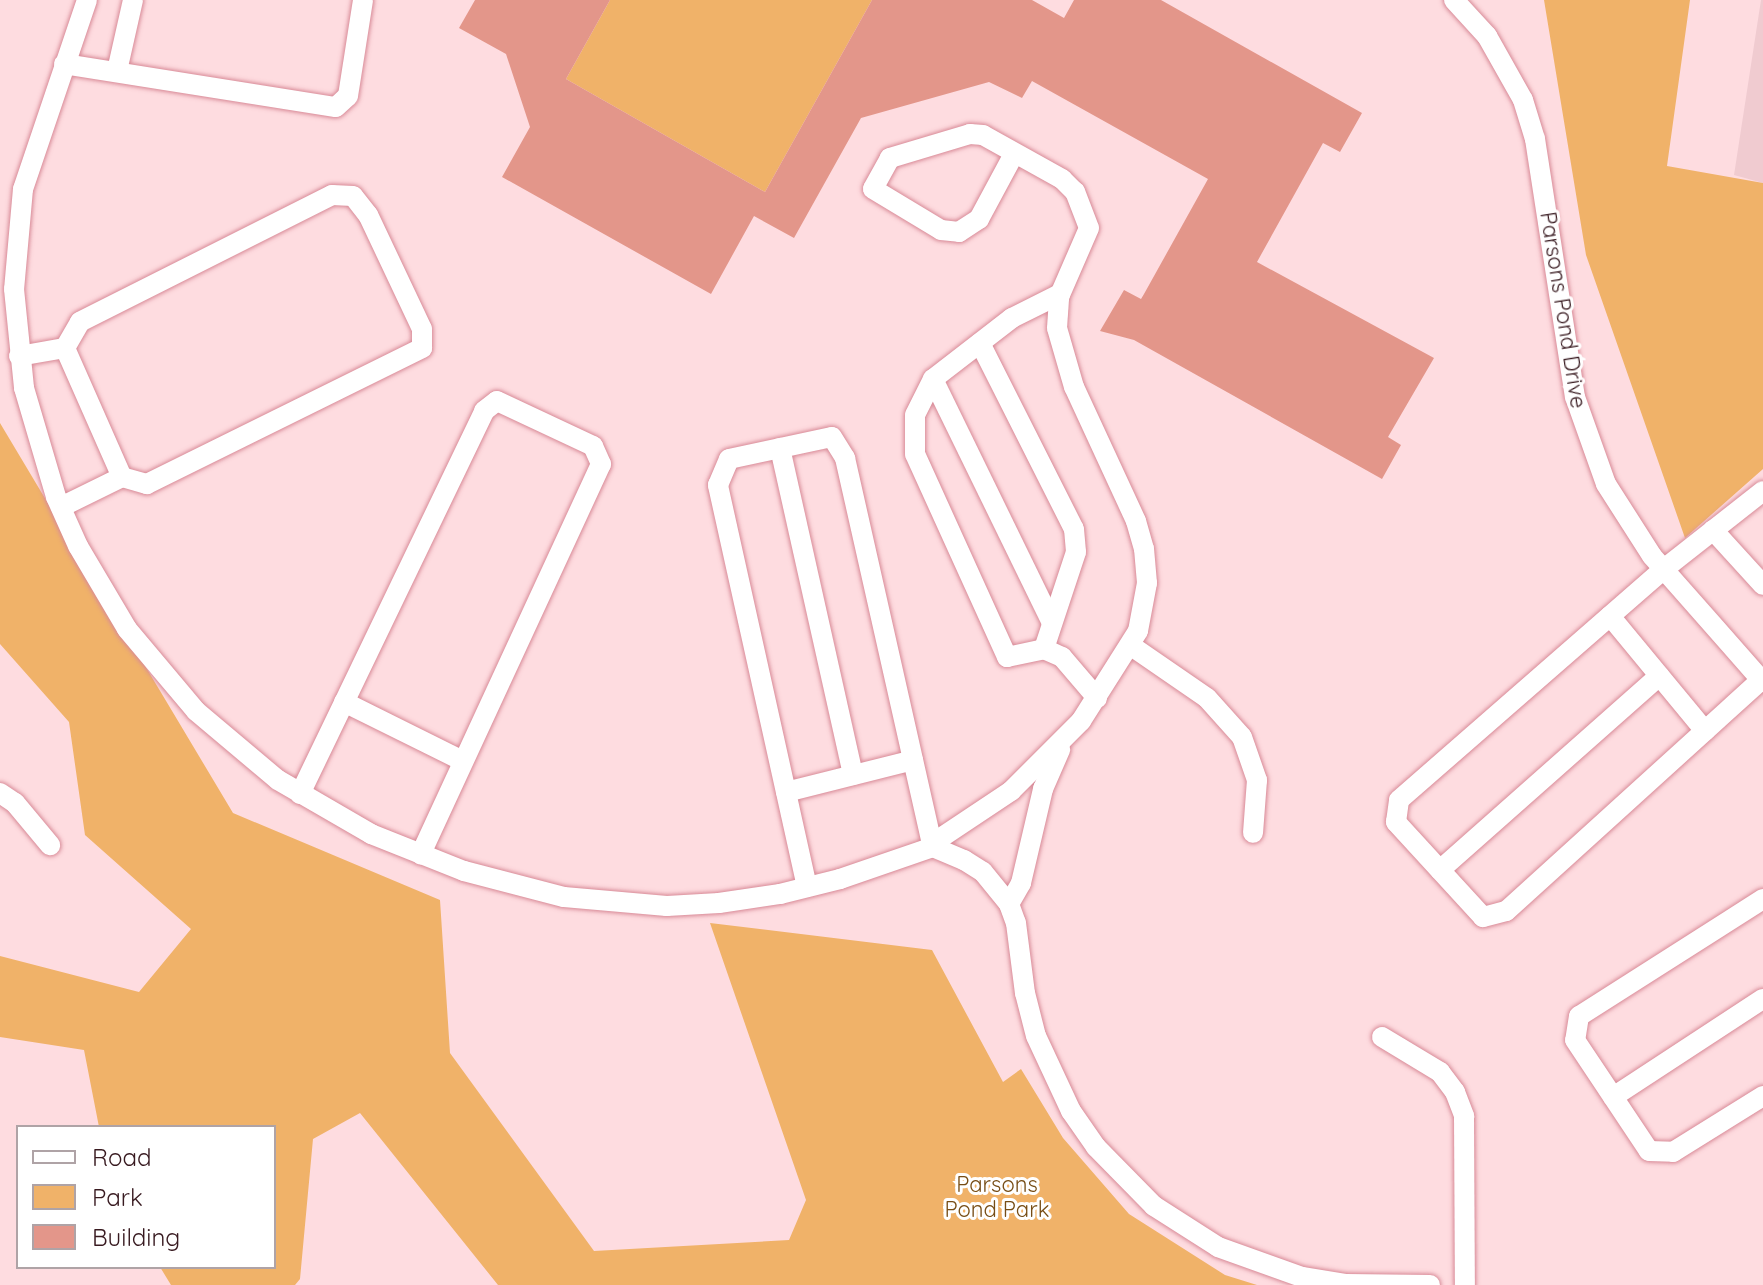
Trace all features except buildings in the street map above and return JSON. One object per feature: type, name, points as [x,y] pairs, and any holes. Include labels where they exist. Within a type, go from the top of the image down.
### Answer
[{"type":"lane","points":[[87,0],[23,189],[14,289],[19,356],[35,432],[61,507],[98,584],[160,672],[236,747],[300,794],[371,834],[514,887],[615,904],[719,903],[807,887],[933,847],[942,837],[1011,791],[1065,739],[1097,698],[1130,645],[1144,607],[1147,583],[1144,549],[1136,521],[1074,387],[1057,328],[1060,294],[1089,228],[1084,206],[1062,179],[983,135],[970,134],[890,158],[873,189],[941,230],[959,232],[979,219],[1014,154]]},
{"type":"lane","points":[[117,71],[133,0]]},
{"type":"lane","points":[[64,64],[336,107],[348,96],[363,0]]},
{"type":"lane","name":"Parsons Pond Drive","points":[[1454,0],[1487,36],[1523,100],[1535,139],[1575,397],[1606,484],[1627,521],[1664,569],[1762,681]]},
{"type":"lane","points":[[61,507],[122,477],[147,484],[161,478],[422,348],[422,329],[368,215],[353,196],[332,195],[80,322],[65,348]]},
{"type":"lane","points":[[1060,294],[1012,318],[933,379],[915,415],[915,454],[1007,657],[1044,649],[1062,657],[1097,698]]},
{"type":"lane","points":[[980,343],[1074,529],[1076,552],[1044,649]]},
{"type":"lane","points":[[19,356],[65,348]]},
{"type":"lane","points":[[65,348],[122,477]]},
{"type":"lane","points":[[933,379],[1052,623]]},
{"type":"lane","points":[[300,794],[484,411],[497,401],[593,446],[601,464],[421,854]]},
{"type":"lane","points":[[807,887],[718,485],[729,459],[832,437],[845,458],[933,847]]},
{"type":"lane","points":[[780,448],[853,775]]},
{"type":"lane","points":[[1762,681],[1506,911],[1483,917],[1396,822],[1399,800],[1664,569],[1763,491]]},
{"type":"lane","points":[[1713,530],[1763,585]]},
{"type":"lane","points":[[1610,616],[1705,731]]},
{"type":"lane","points":[[1130,645],[1207,698],[1242,737],[1257,780],[1253,833]]},
{"type":"lane","points":[[1440,870],[1659,676]]},
{"type":"lane","points":[[344,702],[463,761]]},
{"type":"lane","points":[[1009,904],[1021,883],[1043,789],[1065,739]]},
{"type":"lane","points":[[786,792],[913,760]]},
{"type":"lane","points":[[0,793],[15,803],[50,845]]},
{"type":"lane","points":[[933,847],[983,872],[1009,904],[1016,923],[1025,993],[1050,1071],[1096,1147],[1154,1206],[1218,1247],[1302,1277],[1346,1284],[1430,1285]]},
{"type":"lane","points":[[1763,899],[1579,1016],[1575,1040],[1649,1151],[1673,1152],[1763,1096]]},
{"type":"lane","points":[[1613,1097],[1763,999]]},
{"type":"lane","points":[[1382,1037],[1440,1072],[1455,1092],[1464,1116],[1465,1285]]},
{"type":"shaded area","points":[[1763,0],[1763,183],[1734,175]]},
{"type":"green space","points":[[610,0],[872,0],[765,192],[566,79]]},
{"type":"green space","points":[[1544,0],[1690,0],[1667,166],[1763,183],[1763,469],[1685,538],[1586,255]]},
{"type":"green space","name":"Parsons Pond Park","points":[[0,423],[233,813],[440,900],[450,1053],[594,1251],[789,1240],[806,1200],[710,923],[932,950],[1003,1082],[1021,1069],[1063,1138],[1129,1214],[1225,1275],[1257,1285],[498,1285],[360,1113],[313,1139],[300,1279],[295,1285],[171,1285],[161,1269],[276,1269],[276,1125],[99,1125],[84,1050],[0,1037],[0,956],[139,992],[191,929],[85,835],[69,722],[0,644]]}]
